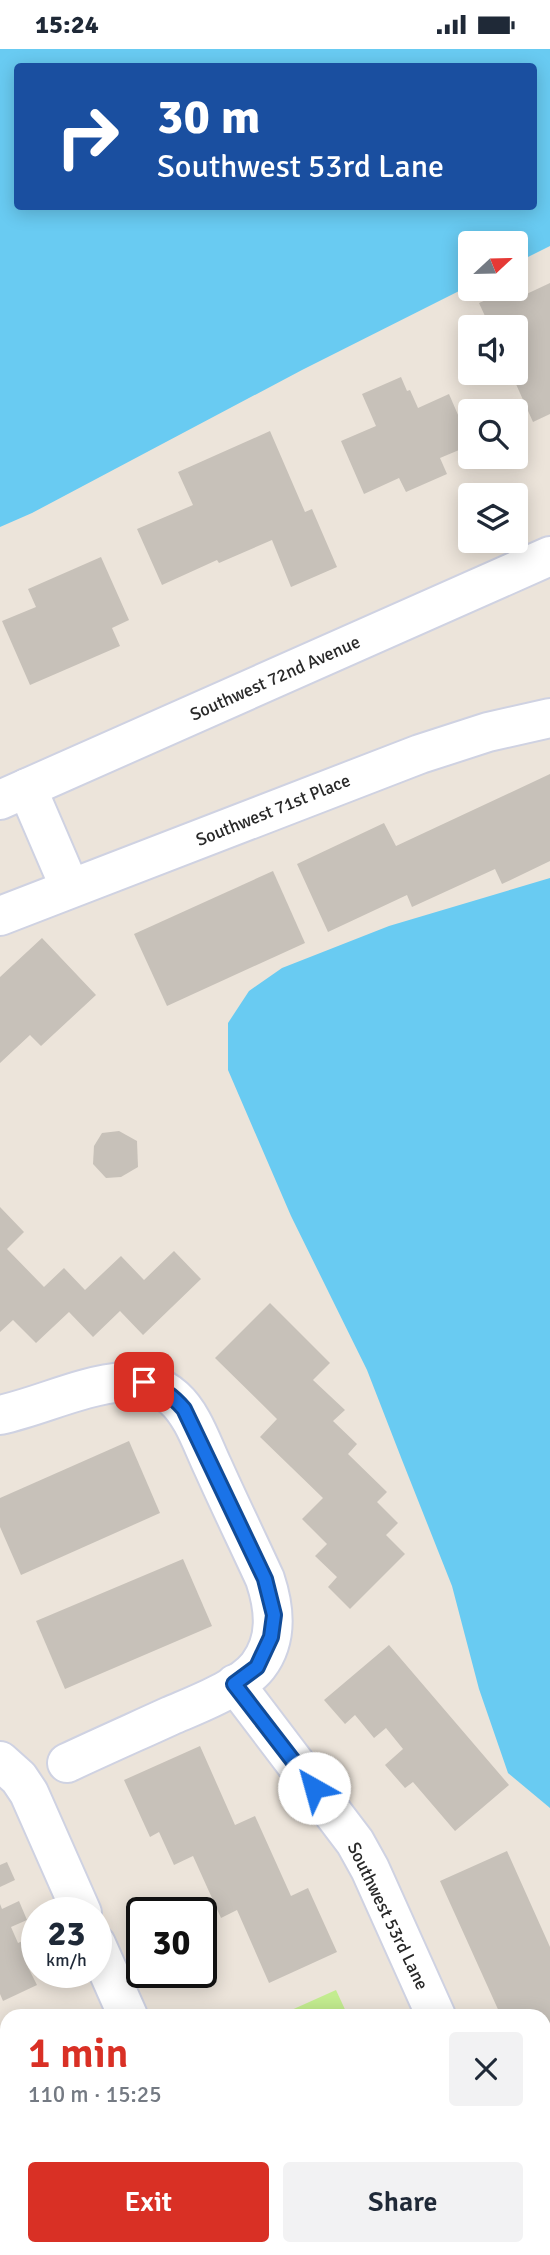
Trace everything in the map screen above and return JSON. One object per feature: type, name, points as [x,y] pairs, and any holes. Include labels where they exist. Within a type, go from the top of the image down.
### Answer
[{"type":"street","name":"Southwest 72nd Avenue","points":[[13,794],[550,556]]},
{"type":"street","name":"Southwest 71st Place","points":[[0,916],[420,754],[488,732],[550,718]]},
{"type":"street","points":[[13,794],[70,888]]},
{"type":"street","points":[[0,1415],[124,1382],[144,1382],[174,1397],[184,1409],[265,1579],[274,1615],[271,1637],[257,1667],[234,1684],[201,1702],[67,1763]]},
{"type":"street","name":"Southwest 53rd Lane","points":[[234,1684],[355,1842],[370,1869],[433,2009]]},
{"type":"street","points":[[0,1761],[19,1778],[29,1793],[75,1897]]},
{"type":"street","points":[[112,1980],[125,2009]]},
{"type":"green space","points":[[336,1990],[345,2009],[294,2009]]},
{"type":"water","points":[[0,49],[550,49],[550,246],[528,257],[528,231],[458,231],[458,292],[302,370],[32,513],[0,527]]},
{"type":"water","points":[[550,878],[550,1808],[508,1773],[479,1689],[452,1586],[367,1370],[291,1216],[228,1070],[228,1023],[249,991],[282,968],[389,926]]},
{"type":"building","points":[[550,283],[550,414],[533,422],[528,411],[528,399],[523,399],[516,385],[528,385],[528,315],[484,315],[479,303],[528,301],[528,293]]},
{"type":"building","points":[[401,377],[418,408],[449,394],[458,415],[458,450],[440,458],[447,474],[406,492],[399,478],[364,494],[341,441],[376,426],[362,394]]},
{"type":"building","points":[[270,431],[305,512],[312,509],[337,567],[291,587],[272,540],[219,563],[217,560],[162,585],[137,529],[193,505],[178,472]]},
{"type":"building","points":[[101,557],[129,620],[112,628],[120,646],[30,685],[2,621],[36,607],[28,589]]},
{"type":"building","points":[[550,774],[550,861],[502,884],[495,869],[412,907],[407,895],[328,932],[297,864],[384,823],[396,846]]},
{"type":"building","points":[[273,871],[305,943],[167,1006],[134,934]]},
{"type":"building","points":[[42,938],[96,995],[41,1046],[30,1035],[0,1063],[0,977]]},
{"type":"building","points":[[119,1131],[137,1141],[138,1167],[121,1177],[106,1178],[93,1164],[94,1146],[102,1133]]},
{"type":"building","points":[[0,1207],[24,1232],[7,1249],[44,1287],[64,1268],[85,1290],[121,1256],[144,1280],[174,1251],[201,1279],[143,1335],[120,1311],[93,1337],[69,1312],[36,1343],[13,1320],[0,1332]]},
{"type":"building","points":[[270,1303],[330,1363],[313,1380],[345,1410],[333,1421],[357,1444],[348,1454],[387,1492],[377,1502],[398,1523],[386,1535],[405,1554],[350,1609],[328,1587],[337,1577],[315,1556],[327,1544],[302,1519],[323,1498],[260,1437],[277,1419],[215,1358]]},
{"type":"building","points":[[129,1441],[160,1513],[21,1575],[0,1527],[0,1498]]},
{"type":"building","points":[[183,1559],[212,1626],[65,1689],[36,1621]]},
{"type":"building","points":[[389,1645],[509,1785],[455,1831],[413,1782],[405,1788],[385,1765],[403,1749],[386,1728],[374,1738],[355,1715],[345,1724],[324,1700]]},
{"type":"building","points":[[200,1746],[235,1825],[255,1816],[291,1896],[308,1888],[337,1952],[269,1983],[237,1910],[221,1918],[217,1909],[217,1897],[212,1897],[193,1856],[174,1865],[159,1832],[150,1837],[124,1780]]},
{"type":"building","points":[[507,1851],[550,1947],[550,2009],[498,2009],[440,1881]]},
{"type":"building","points":[[7,1862],[15,1880],[0,1887],[0,1865]]},
{"type":"building","points":[[19,1901],[21,1906],[21,1923],[11,1927],[18,1943],[21,1942],[21,1988],[31,1988],[3,2001],[0,1994],[0,1904],[2,1909]]},
{"type":"route","points":[[144,1382],[174,1397],[184,1409],[265,1579],[274,1615],[271,1637],[257,1667],[234,1684],[314,1788]]}]
